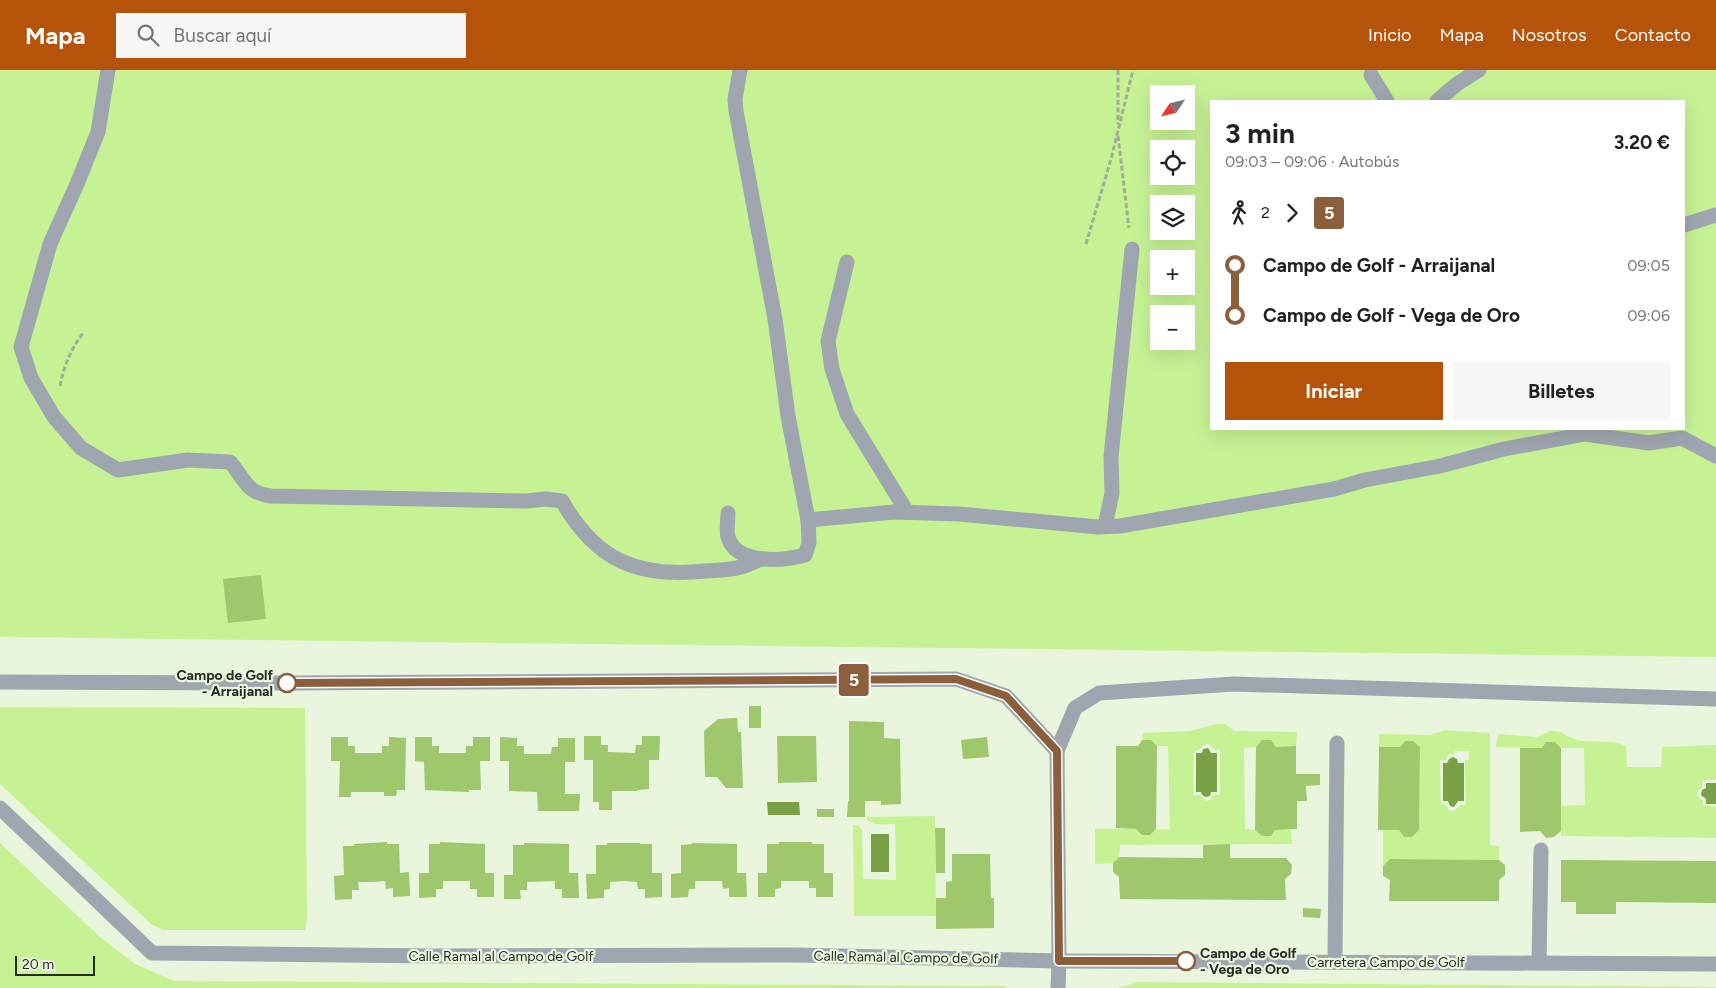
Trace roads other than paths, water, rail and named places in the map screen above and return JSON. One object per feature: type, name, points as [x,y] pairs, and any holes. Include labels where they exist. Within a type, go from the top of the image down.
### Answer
[{"type":"street","points":[[108,70],[98,132],[50,244],[21,347],[31,378],[54,417],[81,448],[118,470],[188,460],[230,462],[249,488],[262,495],[271,496],[526,501],[546,499],[562,501],[595,546],[617,560],[641,570],[697,572],[734,570],[748,566],[760,559]]},
{"type":"street","points":[[728,513],[728,537],[737,551],[752,557],[772,560],[805,555],[809,542],[808,520],[788,416],[775,319],[736,111],[735,99],[740,70]]},
{"type":"street","points":[[1438,100],[1457,84],[1479,70]]},
{"type":"street","points":[[1372,75],[1386,100]]},
{"type":"street","points":[[1685,225],[1716,215]]},
{"type":"street","points":[[1113,526],[1110,502],[1112,492],[1111,457],[1132,249]]},
{"type":"street","points":[[847,262],[828,341],[832,369],[847,414],[907,512]]},
{"type":"street","points":[[808,520],[907,512],[959,514],[1113,526],[1334,490],[1365,480],[1440,466],[1504,449],[1586,434],[1649,443],[1673,434],[1716,456]]},
{"type":"street","points":[[0,682],[297,683],[956,679],[1006,696],[1057,751]]},
{"type":"street","points":[[1058,988],[1057,751],[1075,708],[1099,693],[1234,684],[1716,699]]},
{"type":"street","points":[[1335,962],[1337,743]]},
{"type":"street","name":"Calle Ramal al Campo de Golf","points":[[0,808],[152,953],[436,956],[796,955],[1059,961]]},
{"type":"street","points":[[1539,963],[1541,850]]},
{"type":"street","name":"Carretera Campo de Golf","points":[[1059,961],[1716,964]]},
{"type":"place","name":"Campo de Golf - Arraijanal","points":[[287,683]]},
{"type":"place","name":"Campo de Golf - Vega de Oro","points":[[1186,961]]}]
